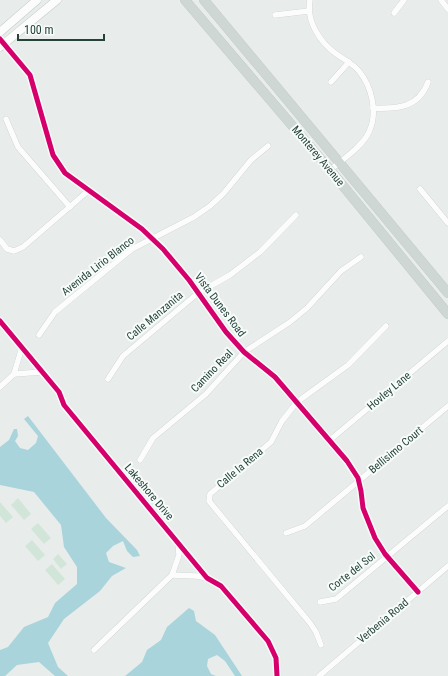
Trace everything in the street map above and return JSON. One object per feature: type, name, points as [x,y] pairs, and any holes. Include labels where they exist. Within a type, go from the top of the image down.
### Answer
[{"type":"main road","points":[[0,32],[37,0]]},
{"type":"main road","points":[[1,43],[57,0]]},
{"type":"main road","name":"Monterey Avenue","points":[[185,0],[330,170],[448,314]]},
{"type":"main road","name":"Monterey Avenue","points":[[204,0],[448,293]]},
{"type":"street","points":[[310,0],[311,20],[319,37],[333,52],[349,62],[359,72],[367,84],[372,97],[373,108],[369,132],[362,142],[330,170]]},
{"type":"street","points":[[394,13],[404,0]]},
{"type":"street","points":[[441,0],[448,9]]},
{"type":"street","points":[[275,15],[310,11]]},
{"type":"street","name":"Vista Dunes Road","points":[[1,43],[30,75],[53,155],[65,173],[152,238],[176,263],[226,332],[244,352],[275,377],[330,440],[354,470],[358,481],[363,508],[375,538],[388,557],[418,592]]},
{"type":"street","points":[[331,82],[349,62]]},
{"type":"street","points":[[373,108],[393,109],[404,107],[424,92],[428,82]]},
{"type":"street","points":[[6,119],[18,147],[70,207]]},
{"type":"street","name":"Avenida Lirio Blanco","points":[[39,335],[55,312],[132,249],[194,217],[210,206],[223,194],[251,160],[268,146]]},
{"type":"street","points":[[420,189],[448,223]]},
{"type":"street","points":[[0,240],[7,248],[14,251],[23,247],[88,191]]},
{"type":"street","name":"Calle Manzanita","points":[[108,379],[123,356],[198,293],[230,275],[255,256],[296,215]]},
{"type":"street","name":"Camino Real","points":[[140,460],[153,438],[206,394],[244,352],[290,322],[307,308],[341,271],[361,257]]},
{"type":"street","name":"Lakeshore Drive","points":[[0,321],[59,392],[64,405],[207,578],[221,586],[268,642],[276,658],[277,676]]},
{"type":"street","name":"Calle la Rena","points":[[321,645],[316,632],[310,623],[209,501],[210,494],[271,442],[282,421],[297,402],[306,394],[348,366],[386,326]]},
{"type":"street","name":"Hovley Lane","points":[[330,440],[448,341]]},
{"type":"street","points":[[0,387],[14,374],[22,347]]},
{"type":"street","points":[[14,374],[42,372]]},
{"type":"street","name":"Bellisimo Court","points":[[286,533],[305,526],[448,406]]},
{"type":"street","name":"Corte del Sol","points":[[320,602],[336,599],[448,506]]},
{"type":"street","points":[[94,650],[172,575],[179,555],[178,543]]},
{"type":"street","name":"Verbenia Road","points":[[319,676],[448,566]]},
{"type":"street","points":[[172,575],[207,578]]},
{"type":"green space","points":[[18,498],[31,514],[24,520],[11,505]]},
{"type":"green space","points":[[0,502],[13,517],[6,523],[0,516]]},
{"type":"green space","points":[[38,523],[51,538],[44,544],[31,529]]},
{"type":"green space","points":[[32,540],[45,555],[38,561],[25,546]]},
{"type":"green space","points":[[58,554],[67,564],[61,569],[53,559]]},
{"type":"green space","points":[[52,564],[65,579],[58,585],[45,570]]},
{"type":"water","points":[[28,416],[106,518],[137,550],[140,556],[133,557],[127,551],[123,541],[113,546],[106,553],[109,562],[126,568],[112,576],[100,591],[64,619],[48,643],[58,667],[68,676],[55,676],[39,662],[17,665],[5,676],[0,676],[0,650],[8,647],[24,627],[48,617],[55,603],[77,584],[77,567],[64,547],[61,525],[34,492],[0,485],[0,447],[9,440],[14,429],[17,429],[18,436],[15,441],[20,448],[28,450],[36,443],[38,436],[24,419]]},
{"type":"water","points":[[189,608],[194,611],[196,621],[215,635],[242,676],[235,676],[225,661],[217,655],[208,659],[207,666],[211,674],[216,676],[125,676],[142,662],[147,650],[161,640],[167,627]]},
{"type":"cycle path","points":[[0,39],[30,75],[53,155],[65,173],[142,229],[163,249],[189,280],[226,332],[244,352],[275,377],[347,461],[358,478],[363,508],[375,538],[385,554],[418,592]]},
{"type":"cycle path","points":[[0,321],[59,392],[64,405],[207,578],[221,586],[268,641],[276,658],[277,676]]}]
